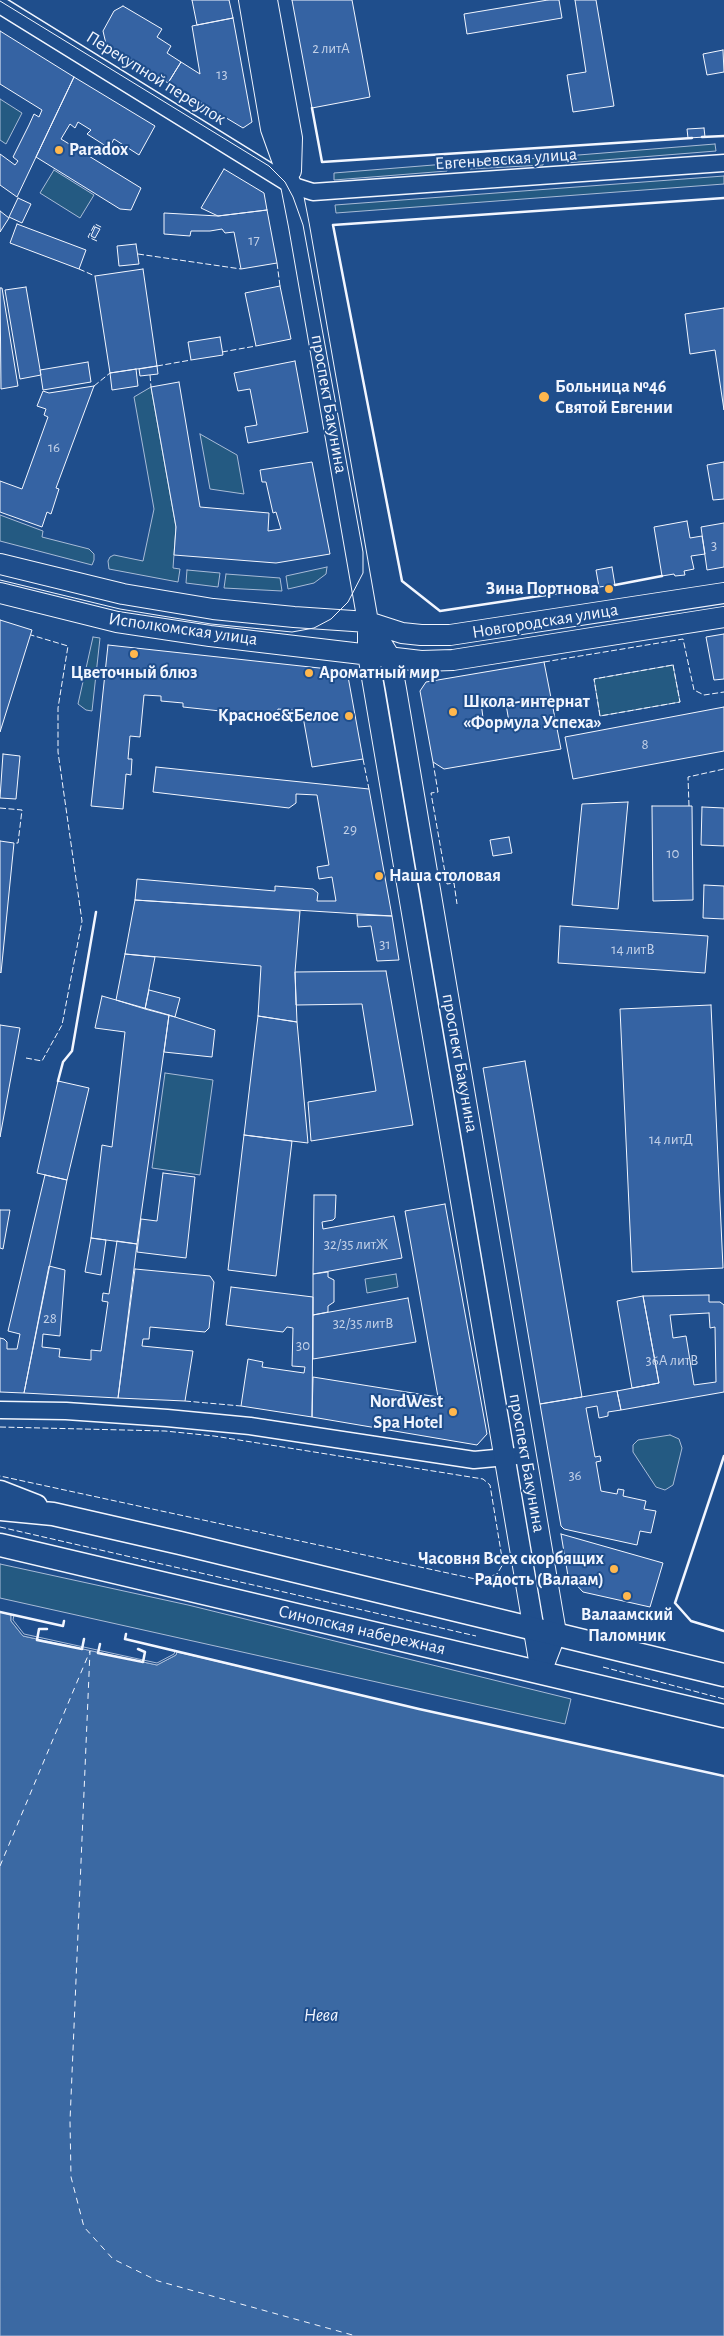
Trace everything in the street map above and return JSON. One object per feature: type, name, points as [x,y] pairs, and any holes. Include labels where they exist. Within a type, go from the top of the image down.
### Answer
[{"type":"main road","points":[[0,1492],[53,1514]]},
{"type":"main road","points":[[0,1509],[53,1514],[556,1633],[724,1675]]},
{"type":"main road","name":"Синопская набережная","points":[[0,1546],[724,1716]]},
{"type":"street","name":"проспект Бакунина","points":[[249,0],[271,128],[291,186],[368,622],[368,654],[541,1672]]},
{"type":"street","name":"проспект Бакунина","points":[[267,0],[292,138],[291,186]]},
{"type":"street","name":"Перекупной переулок","points":[[0,5],[291,186]]},
{"type":"street","name":"Евгеньевская улица","points":[[291,186],[313,192],[330,192],[724,163]]},
{"type":"street","name":"Исполкомская улица","points":[[0,564],[114,592],[204,607],[294,617],[368,622]]},
{"type":"street","name":"Исполкомская улица","points":[[0,593],[117,622],[210,636],[368,654]]},
{"type":"street","name":"Новгородская улица","points":[[368,622],[402,633],[450,635],[724,593]]},
{"type":"street","name":"Новгородская улица","points":[[368,654],[420,661],[453,660],[724,617]]},
{"type":"street","name":"проспект Бакунина","points":[[368,622],[390,657],[556,1633]]},
{"type":"street","points":[[0,1410],[66,1411],[250,1426],[474,1460],[505,1458],[526,1454]]},
{"type":"street","points":[[541,1672],[556,1633]]},
{"type":"shaded area","points":[[0,99],[22,113],[6,144],[0,140]]},
{"type":"shaded area","points":[[715,144],[716,151],[566,163],[566,156]]},
{"type":"shaded area","points":[[543,158],[543,165],[470,169],[469,162]]},
{"type":"shaded area","points":[[446,164],[447,171],[334,180],[334,173]]},
{"type":"shaded area","points":[[54,170],[94,195],[80,218],[40,193]]},
{"type":"shaded area","points":[[724,176],[724,184],[336,213],[335,205]]},
{"type":"shaded area","points":[[151,387],[176,527],[173,568],[180,569],[178,582],[109,569],[108,561],[114,555],[143,561],[154,509],[134,397]]},
{"type":"shaded area","points":[[200,434],[237,455],[244,494],[210,489]]},
{"type":"shaded area","points":[[0,515],[43,531],[42,537],[89,549],[94,554],[92,565],[0,541]]},
{"type":"shaded area","points":[[327,567],[326,574],[314,583],[288,589],[286,576]]},
{"type":"shaded area","points":[[187,570],[220,573],[218,587],[186,583]]},
{"type":"shaded area","points":[[226,574],[280,578],[282,591],[224,588]]},
{"type":"shaded area","points":[[93,637],[100,638],[92,711],[86,710],[78,704]]},
{"type":"shaded area","points":[[673,665],[680,702],[600,716],[594,679]]},
{"type":"shaded area","points":[[165,1073],[213,1080],[200,1175],[152,1168]]},
{"type":"shaded area","points":[[396,1274],[398,1287],[367,1293],[365,1279]]},
{"type":"shaded area","points":[[670,1435],[679,1439],[682,1448],[673,1485],[665,1490],[656,1487],[633,1452],[633,1445],[638,1440]]},
{"type":"shaded area","points":[[0,1564],[188,1605],[571,1699],[565,1724],[0,1598]]},
{"type":"water","name":"Нева","points":[[0,1612],[11,1615],[11,1621],[23,1636],[157,1665],[176,1655],[177,1652],[419,1709],[724,1776],[724,2336],[0,2336]]},
{"type":"pier","points":[[11,1615],[14,1615],[13,1620],[24,1634],[157,1663],[174,1654],[175,1651],[177,1652],[176,1655],[157,1665],[23,1636],[11,1621]]},
{"type":"building","points":[[192,0],[229,0],[233,18],[197,25]]},
{"type":"building","points":[[292,0],[352,0],[370,97],[312,108]]},
{"type":"building","points":[[548,0],[559,0],[562,18],[467,34],[464,14]]},
{"type":"building","points":[[575,0],[596,0],[614,106],[573,112],[567,75],[586,72]]},
{"type":"building","points":[[123,6],[162,29],[157,37],[171,46],[167,53],[181,62],[168,83],[106,44],[103,31],[114,11]]},
{"type":"building","points":[[233,18],[252,122],[243,128],[168,83],[181,62],[200,74],[192,26]]},
{"type":"building","points":[[0,31],[74,77],[17,197],[0,185],[0,154],[15,165],[18,161],[13,157],[34,114],[39,117],[42,110],[0,84]]},
{"type":"building","points":[[723,50],[724,72],[707,75],[703,54]]},
{"type":"building","points":[[74,77],[155,126],[139,155],[114,139],[109,148],[87,134],[91,130],[78,122],[75,128],[70,124],[61,139],[141,188],[131,210],[120,209],[36,157]]},
{"type":"building","points":[[704,128],[705,137],[688,138],[687,129]]},
{"type":"building","points":[[224,169],[264,193],[267,210],[218,216],[201,208]]},
{"type":"building","points":[[18,198],[31,204],[22,223],[9,217]]},
{"type":"building","points":[[267,210],[277,263],[241,269],[234,232],[225,233],[222,229],[191,231],[190,236],[164,234],[164,213],[218,216]]},
{"type":"building","points":[[0,211],[9,218],[0,232]]},
{"type":"building","points":[[17,224],[86,250],[79,269],[10,243]]},
{"type":"building","points":[[95,227],[100,229],[95,238],[91,236]]},
{"type":"building","points":[[136,244],[139,264],[119,266],[117,246]]},
{"type":"building","points":[[143,269],[157,366],[110,373],[95,276]]},
{"type":"building","points":[[280,286],[291,339],[256,346],[245,293]]},
{"type":"building","points":[[26,287],[41,375],[20,379],[5,290]]},
{"type":"building","points":[[0,288],[2,288],[18,386],[1,389]]},
{"type":"building","points":[[724,308],[724,410],[715,350],[690,354],[685,314]]},
{"type":"building","points":[[220,337],[223,355],[191,360],[188,342]]},
{"type":"building","points":[[295,361],[308,432],[248,443],[245,427],[257,425],[250,389],[238,391],[234,373]]},
{"type":"building","points":[[88,362],[91,382],[43,390],[40,370]]},
{"type":"building","points":[[157,366],[158,374],[140,376],[139,369]]},
{"type":"building","points":[[136,369],[138,386],[112,390],[110,373]]},
{"type":"building","points":[[179,382],[200,507],[269,513],[268,531],[281,529],[276,512],[273,513],[266,482],[262,482],[260,470],[312,462],[330,554],[276,563],[174,555],[176,527],[151,387]]},
{"type":"building","points":[[94,386],[56,488],[59,489],[51,514],[47,512],[42,527],[0,512],[0,481],[22,489],[48,417],[44,415],[46,409],[37,406],[43,391],[49,393]]},
{"type":"building","points":[[724,462],[724,499],[713,500],[707,465]]},
{"type":"building","points":[[687,521],[690,538],[702,536],[705,554],[691,556],[694,569],[684,571],[685,575],[662,576],[654,527]]},
{"type":"building","points":[[724,523],[724,567],[707,570],[701,527]]},
{"type":"building","points":[[612,567],[615,585],[599,587],[596,570]]},
{"type":"building","points":[[0,620],[32,630],[0,732]]},
{"type":"building","points":[[724,634],[724,679],[714,680],[706,637]]},
{"type":"building","points":[[108,645],[347,671],[363,759],[312,767],[302,711],[278,709],[277,714],[259,712],[258,715],[183,707],[183,703],[161,701],[161,696],[144,695],[140,737],[130,736],[128,759],[132,759],[131,775],[126,774],[123,809],[91,806]]},
{"type":"building","name":"Школа-интернат «Формула Успеха»","points":[[544,662],[561,749],[444,769],[433,762],[420,691],[426,682]],"holes":[[[505,698],[509,722],[484,726],[481,702]]]},
{"type":"building","points":[[724,707],[724,751],[573,779],[565,737]]},
{"type":"building","points":[[3,754],[20,756],[16,799],[0,798]]},
{"type":"building","points":[[156,767],[369,789],[392,916],[135,900],[137,879],[275,891],[275,886],[313,889],[318,893],[317,901],[336,901],[332,877],[319,879],[317,867],[329,865],[317,795],[296,794],[296,803],[289,808],[153,792]]},
{"type":"building","points":[[628,802],[618,909],[572,905],[582,804]]},
{"type":"building","points":[[652,806],[692,806],[693,900],[653,901]]},
{"type":"building","points":[[702,807],[724,808],[724,846],[701,845]]},
{"type":"building","points":[[509,837],[512,853],[493,856],[490,840]]},
{"type":"building","points":[[0,841],[14,843],[1,973],[0,972]]},
{"type":"building","points":[[704,885],[724,886],[724,919],[703,918]]},
{"type":"building","points":[[135,900],[300,911],[295,972],[297,1022],[258,1016],[261,966],[125,954]]},
{"type":"building","points":[[357,915],[392,916],[399,960],[377,961],[371,926],[358,927]]},
{"type":"building","points":[[560,926],[708,936],[705,973],[558,963]]},
{"type":"building","points":[[125,954],[155,957],[145,1009],[116,1000]]},
{"type":"building","points":[[386,971],[413,1125],[311,1141],[308,1102],[376,1091],[362,1004],[296,1005],[295,972]]},
{"type":"building","points":[[149,990],[180,998],[175,1017],[145,1009]]},
{"type":"building","points":[[102,996],[169,1015],[137,1244],[91,1238],[102,1145],[112,1147],[125,1032],[95,1028]]},
{"type":"building","points":[[711,1005],[723,1268],[632,1272],[620,1009]]},
{"type":"building","points":[[169,1015],[215,1030],[212,1057],[164,1052]]},
{"type":"building","points":[[258,1016],[297,1022],[308,1143],[244,1135]]},
{"type":"building","points":[[0,1025],[20,1028],[0,1137]]},
{"type":"building","points":[[525,1061],[582,1397],[540,1404],[483,1068]]},
{"type":"building","points":[[58,1081],[89,1088],[67,1180],[37,1173]]},
{"type":"building","points":[[244,1135],[292,1141],[276,1276],[228,1270]]},
{"type":"building","points":[[163,1173],[195,1177],[186,1258],[137,1252],[141,1219],[157,1221]]},
{"type":"building","points":[[45,1175],[67,1180],[24,1393],[0,1392],[0,1338],[7,1342],[7,1349],[17,1349],[20,1334],[8,1331]]},
{"type":"building","points":[[314,1195],[336,1195],[335,1218],[322,1222],[323,1229],[394,1216],[402,1258],[313,1274]]},
{"type":"building","points":[[445,1204],[487,1434],[477,1445],[312,1417],[313,1377],[438,1397],[405,1211]]},
{"type":"building","points":[[0,1210],[10,1210],[3,1249],[0,1248]]},
{"type":"building","points":[[91,1238],[106,1240],[101,1275],[85,1272]]},
{"type":"building","points":[[117,1241],[137,1244],[118,1398],[24,1393],[49,1266],[65,1270],[60,1336],[43,1334],[42,1347],[60,1349],[59,1357],[91,1360],[91,1350],[101,1351],[108,1302],[102,1301],[103,1293],[109,1294]]},
{"type":"building","points":[[135,1269],[210,1276],[214,1282],[209,1328],[205,1332],[150,1327],[149,1339],[143,1339],[142,1346],[193,1351],[185,1401],[118,1398]]},
{"type":"building","points":[[328,1272],[328,1277],[334,1280],[334,1302],[328,1306],[328,1312],[313,1315],[313,1274]]},
{"type":"building","points":[[231,1287],[313,1297],[312,1417],[241,1406],[248,1359],[263,1362],[262,1367],[304,1373],[305,1367],[292,1366],[293,1328],[287,1327],[283,1332],[226,1325]]},
{"type":"building","points":[[709,1295],[709,1302],[720,1302],[724,1305],[724,1392],[621,1410],[617,1391],[659,1383],[643,1296]],"holes":[[[709,1313],[710,1328],[715,1327],[716,1382],[694,1385],[686,1336],[673,1338],[670,1315]]]},
{"type":"building","points":[[643,1296],[659,1383],[632,1388],[617,1301]]},
{"type":"building","points":[[408,1298],[416,1342],[313,1359],[313,1315]]},
{"type":"building","points":[[617,1391],[621,1410],[608,1412],[608,1416],[599,1418],[597,1406],[586,1408],[595,1457],[600,1456],[601,1461],[596,1462],[601,1491],[617,1494],[618,1489],[624,1490],[623,1496],[646,1501],[644,1509],[656,1511],[651,1533],[640,1531],[637,1545],[564,1529],[561,1526],[540,1404]]},
{"type":"building","name":"Часовня Всех скорбящих Радость (Валаам)","points":[[561,1534],[663,1563],[650,1607],[583,1592],[568,1576]]},
{"type":"ferry route","points":[[0,1866],[90,1651],[70,2121],[71,2177],[84,2227],[113,2259],[158,2281],[356,2336]]},
{"type":"tram line","points":[[0,1],[269,166],[285,182],[293,197],[303,225],[363,552],[363,573],[348,602],[331,619],[314,628],[292,632],[211,624],[120,609],[0,580]]},
{"type":"fence","points":[[97,241],[88,237],[95,224],[103,228]]},
{"type":"fence","points":[[138,254],[241,269]]},
{"type":"fence","points":[[277,263],[280,286]]},
{"type":"fence","points":[[79,269],[95,276]]},
{"type":"fence","points":[[222,352],[256,346]]},
{"type":"fence","points":[[157,366],[191,360]]},
{"type":"fence","points":[[94,386],[110,373]]},
{"type":"fence","points":[[150,375],[151,387]]},
{"type":"fence","points":[[26,1058],[42,1061],[62,1025],[82,921],[58,752],[58,708],[68,646],[31,635]]},
{"type":"fence","points":[[544,662],[683,639],[694,690],[704,695],[724,692]]},
{"type":"fence","points":[[673,665],[680,702],[600,716],[594,679],[673,665]]},
{"type":"fence","points":[[363,759],[369,789]]},
{"type":"fence","points":[[433,762],[438,792],[431,793],[447,884],[454,883],[457,904]]},
{"type":"fence","points":[[689,806],[688,777],[724,769]]},
{"type":"fence","points":[[0,808],[22,810],[18,843],[14,843]]},
{"type":"fence","points":[[185,1401],[241,1406]]},
{"type":"fence","points":[[0,1427],[165,1431],[214,1436],[483,1479],[490,1485],[503,1564],[497,1574],[480,1580],[0,1476]]},
{"type":"fence","points":[[0,1527],[476,1636]]},
{"type":"fence","points":[[603,1667],[724,1699]]},
{"type":"wall","points":[[312,108],[322,162],[692,138]]},
{"type":"wall","points":[[702,137],[724,136]]},
{"type":"wall","points":[[599,587],[440,611],[402,581],[333,225],[724,198]]},
{"type":"wall","points":[[615,585],[662,576]]},
{"type":"wall","points":[[58,1081],[63,1062],[72,1051],[96,912]]},
{"type":"wall","points":[[724,1456],[675,1603],[691,1621],[724,1631]]},
{"type":"wall","points":[[0,1612],[63,1626],[64,1621]]},
{"type":"wall","points":[[47,1629],[39,1629],[37,1640],[82,1649],[84,1639]]},
{"type":"wall","points":[[126,1634],[125,1639],[419,1709],[724,1776]]},
{"type":"wall","points":[[100,1644],[98,1653],[143,1662],[145,1652],[138,1649]]},
{"type":"place","name":"Paradox","points":[[59,150]]},
{"type":"place","name":"Больница №46 Святой Евгении","points":[[544,397]]},
{"type":"place","name":"Зина Портнова","points":[[609,589]]},
{"type":"place","name":"Цветочный блюз","points":[[134,654]]},
{"type":"place","name":"Ароматный мир","points":[[309,673]]},
{"type":"place","name":"Школа-интернат «Формула Успеха»","points":[[453,712]]},
{"type":"place","name":"Красное&Белое","points":[[349,716]]},
{"type":"place","name":"Наша столовая","points":[[379,876]]},
{"type":"place","name":"NordWest Spa Hotel","points":[[453,1412]]},
{"type":"place","name":"Часовня Всех скорбящих Радость (Валаам)","points":[[614,1569]]},
{"type":"place","name":"Валаамский Паломник","points":[[627,1596]]}]
